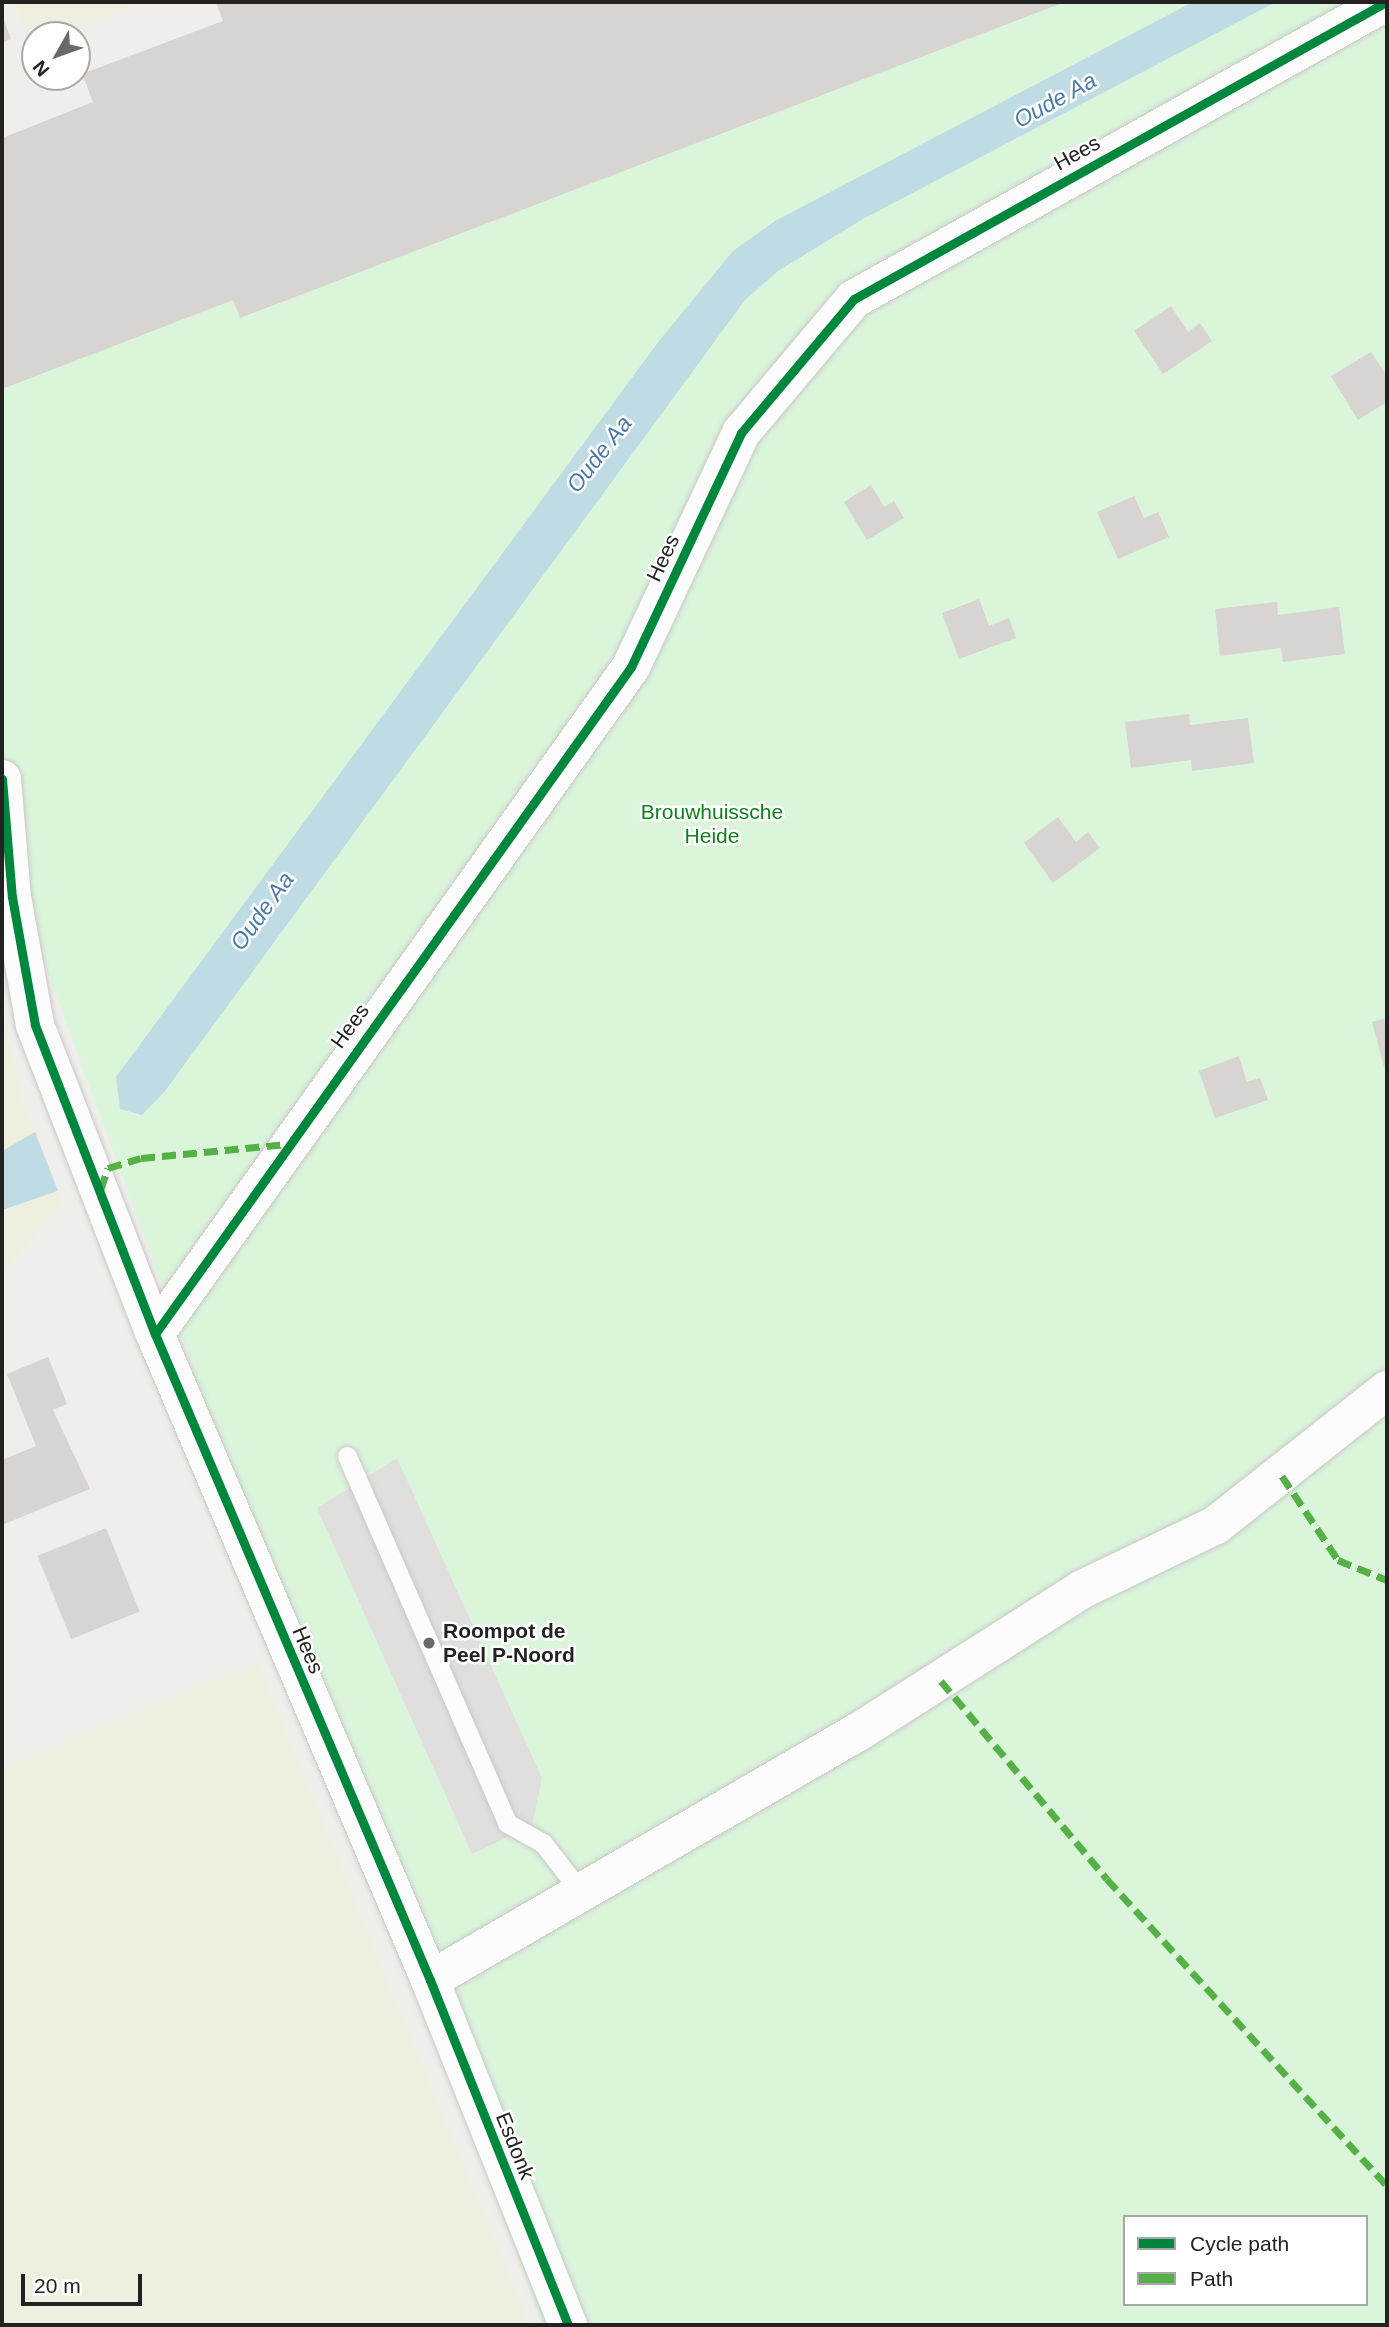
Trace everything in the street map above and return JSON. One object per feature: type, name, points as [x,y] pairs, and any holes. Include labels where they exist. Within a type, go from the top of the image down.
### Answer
[{"type":"street","name":"Hees","points":[[155,1334],[631,667],[741,433],[854,299],[1386,2]]},
{"type":"street","name":"Hees","points":[[2,779],[12,897],[35,1025],[155,1334],[430,1980]]},
{"type":"street","points":[[430,1980],[583,1895],[865,1727],[1083,1589],[1216,1525],[1387,1390]]},
{"type":"street","name":"Esdonk","points":[[430,1980],[568,2325]]},
{"type":"lane","points":[[347,1456],[508,1823],[543,1843],[583,1895]]},
{"type":"green space","points":[[13,2],[144,2],[91,23],[22,21]]},
{"type":"green space","name":"Brouwhuissche Heide","points":[[1034,2],[1387,2],[1387,2325],[542,2325],[2,848],[2,354]]},
{"type":"green space","points":[[2,1007],[25,1114],[35,1132],[2,1151]]},
{"type":"green space","points":[[58,1191],[63,1202],[2,1274],[2,1210]]},
{"type":"green space","points":[[258,1662],[530,2325],[2,2325],[2,1769]]},
{"type":"shaded area","name":"Roompot de Peel P-Noord","points":[[397,1458],[542,1778],[532,1825],[472,1854],[317,1508]]},
{"type":"water","name":"Oude Aa","points":[[1193,2],[1276,2],[863,219],[778,271],[745,300],[165,1091],[142,1115],[120,1109],[116,1077],[659,341],[733,251],[775,221]]},
{"type":"water","points":[[35,1132],[58,1191],[2,1210],[2,1151]]},
{"type":"building","points":[[216,2],[1065,2],[240,318],[233,300],[2,389],[2,138],[93,102],[89,91],[91,91],[91,71],[223,21]]},
{"type":"building","points":[[2,15],[11,39],[2,43]]},
{"type":"building","points":[[1171,306],[1188,332],[1200,323],[1212,341],[1163,374],[1134,331]]},
{"type":"building","points":[[1371,352],[1387,376],[1387,402],[1358,420],[1331,376]]},
{"type":"building","points":[[871,485],[884,507],[894,501],[904,518],[867,540],[844,502]]},
{"type":"building","points":[[1134,496],[1144,518],[1158,512],[1169,537],[1118,559],[1097,512]]},
{"type":"building","points":[[979,599],[989,626],[1009,618],[1016,638],[959,659],[942,613]]},
{"type":"building","points":[[1277,602],[1278,615],[1339,607],[1345,654],[1283,662],[1281,648],[1220,656],[1215,609]]},
{"type":"building","points":[[1189,714],[1190,725],[1248,718],[1254,763],[1192,771],[1191,760],[1131,768],[1125,722]]},
{"type":"building","points":[[1058,817],[1076,842],[1088,832],[1100,848],[1053,883],[1024,843]]},
{"type":"building","points":[[1387,1018],[1387,1066],[1384,1067],[1372,1022]]},
{"type":"building","points":[[1239,1056],[1247,1082],[1260,1078],[1268,1100],[1215,1118],[1199,1071]]},
{"type":"building","points":[[48,1357],[67,1404],[53,1410],[90,1489],[2,1525],[2,1460],[36,1446],[7,1374]]},
{"type":"building","points":[[106,1528],[140,1611],[71,1639],[37,1556]]},
{"type":"marked path","points":[[101,1189],[108,1168],[141,1158],[287,1144]]},
{"type":"marked path","points":[[1282,1476],[1338,1560],[1387,1580]]},
{"type":"marked path","points":[[941,1681],[1107,1879],[1387,2186]]},
{"type":"cycle path","points":[[155,1334],[631,667],[741,433],[854,299],[1386,2]]},
{"type":"cycle path","points":[[2,779],[12,897],[35,1025],[155,1334],[430,1980],[568,2325]]},
{"type":"place","name":"Roompot de Peel P-Noord","points":[[429,1643]]}]
